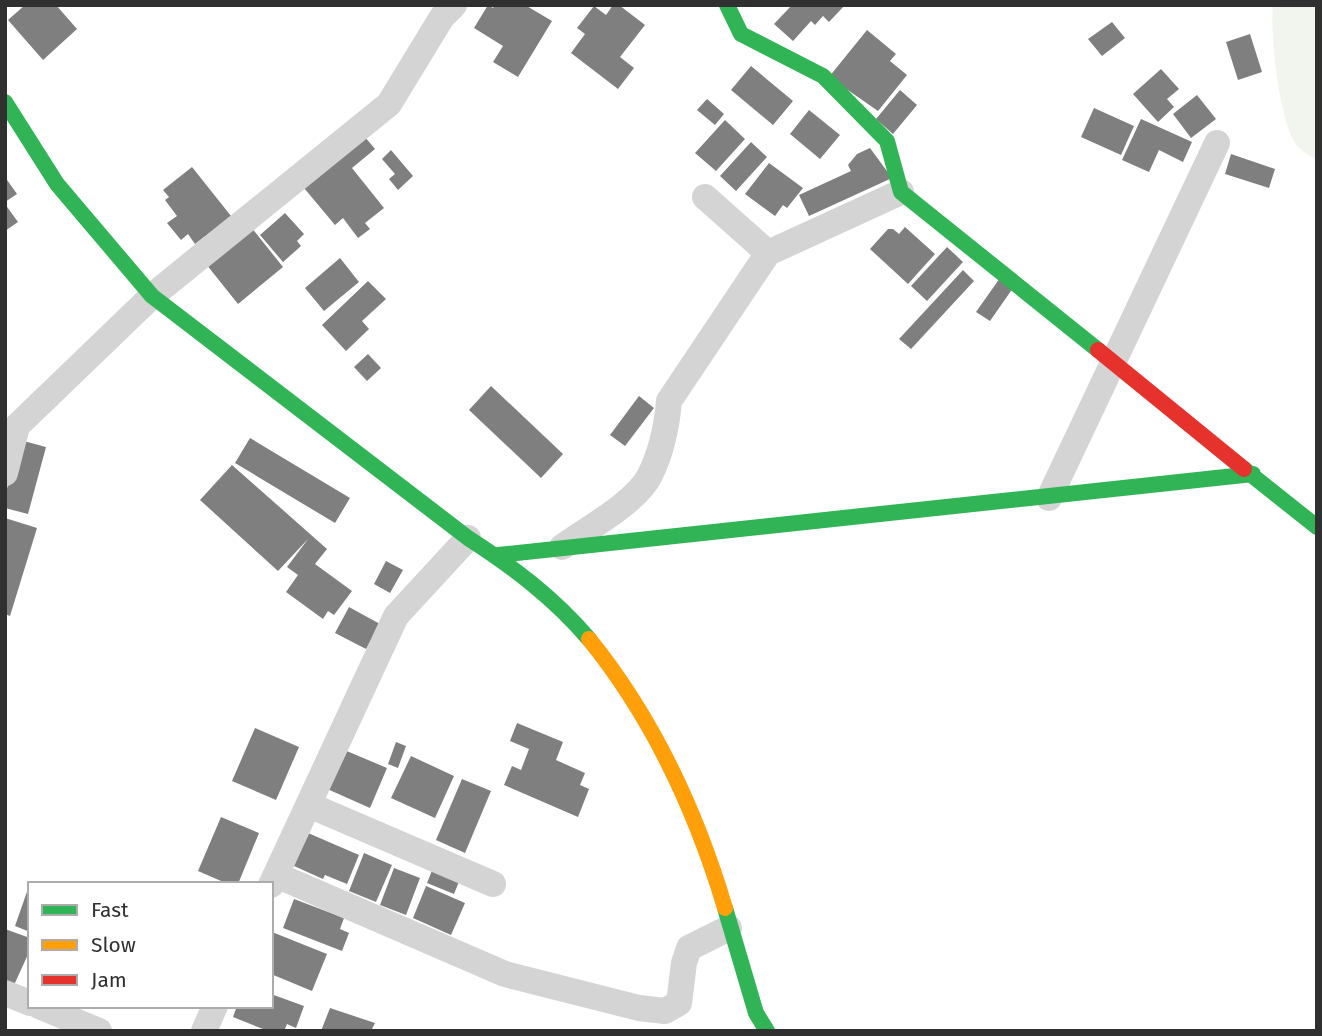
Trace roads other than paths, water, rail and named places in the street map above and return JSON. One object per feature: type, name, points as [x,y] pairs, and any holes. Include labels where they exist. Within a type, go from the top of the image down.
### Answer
[{"type":"street","points":[[5,473],[17,426],[152,296],[389,104],[442,17],[454,5]]},
{"type":"street","points":[[727,5],[741,34],[823,76],[887,141],[901,192],[1317,527]]},
{"type":"street","points":[[5,102],[57,184],[152,296],[468,538],[498,555],[582,627],[645,715],[698,830],[756,1013],[767,1031]]},
{"type":"street","points":[[1049,498],[1217,143]]},
{"type":"street","points":[[560,548],[621,505],[650,476],[667,419],[669,401],[768,253],[901,192]]},
{"type":"street","points":[[705,197],[768,253]]},
{"type":"street","points":[[498,555],[1049,498],[1253,474]]},
{"type":"street","points":[[468,538],[396,616],[273,880],[505,974],[639,1008],[665,1011],[679,1003],[684,962],[689,948],[729,928]]},
{"type":"street","points":[[309,805],[494,884]]},
{"type":"street","points":[[5,993],[28,1002]]},
{"type":"street","points":[[44,1008],[99,1031]]},
{"type":"street","points":[[204,1031],[214,1008]]}]
